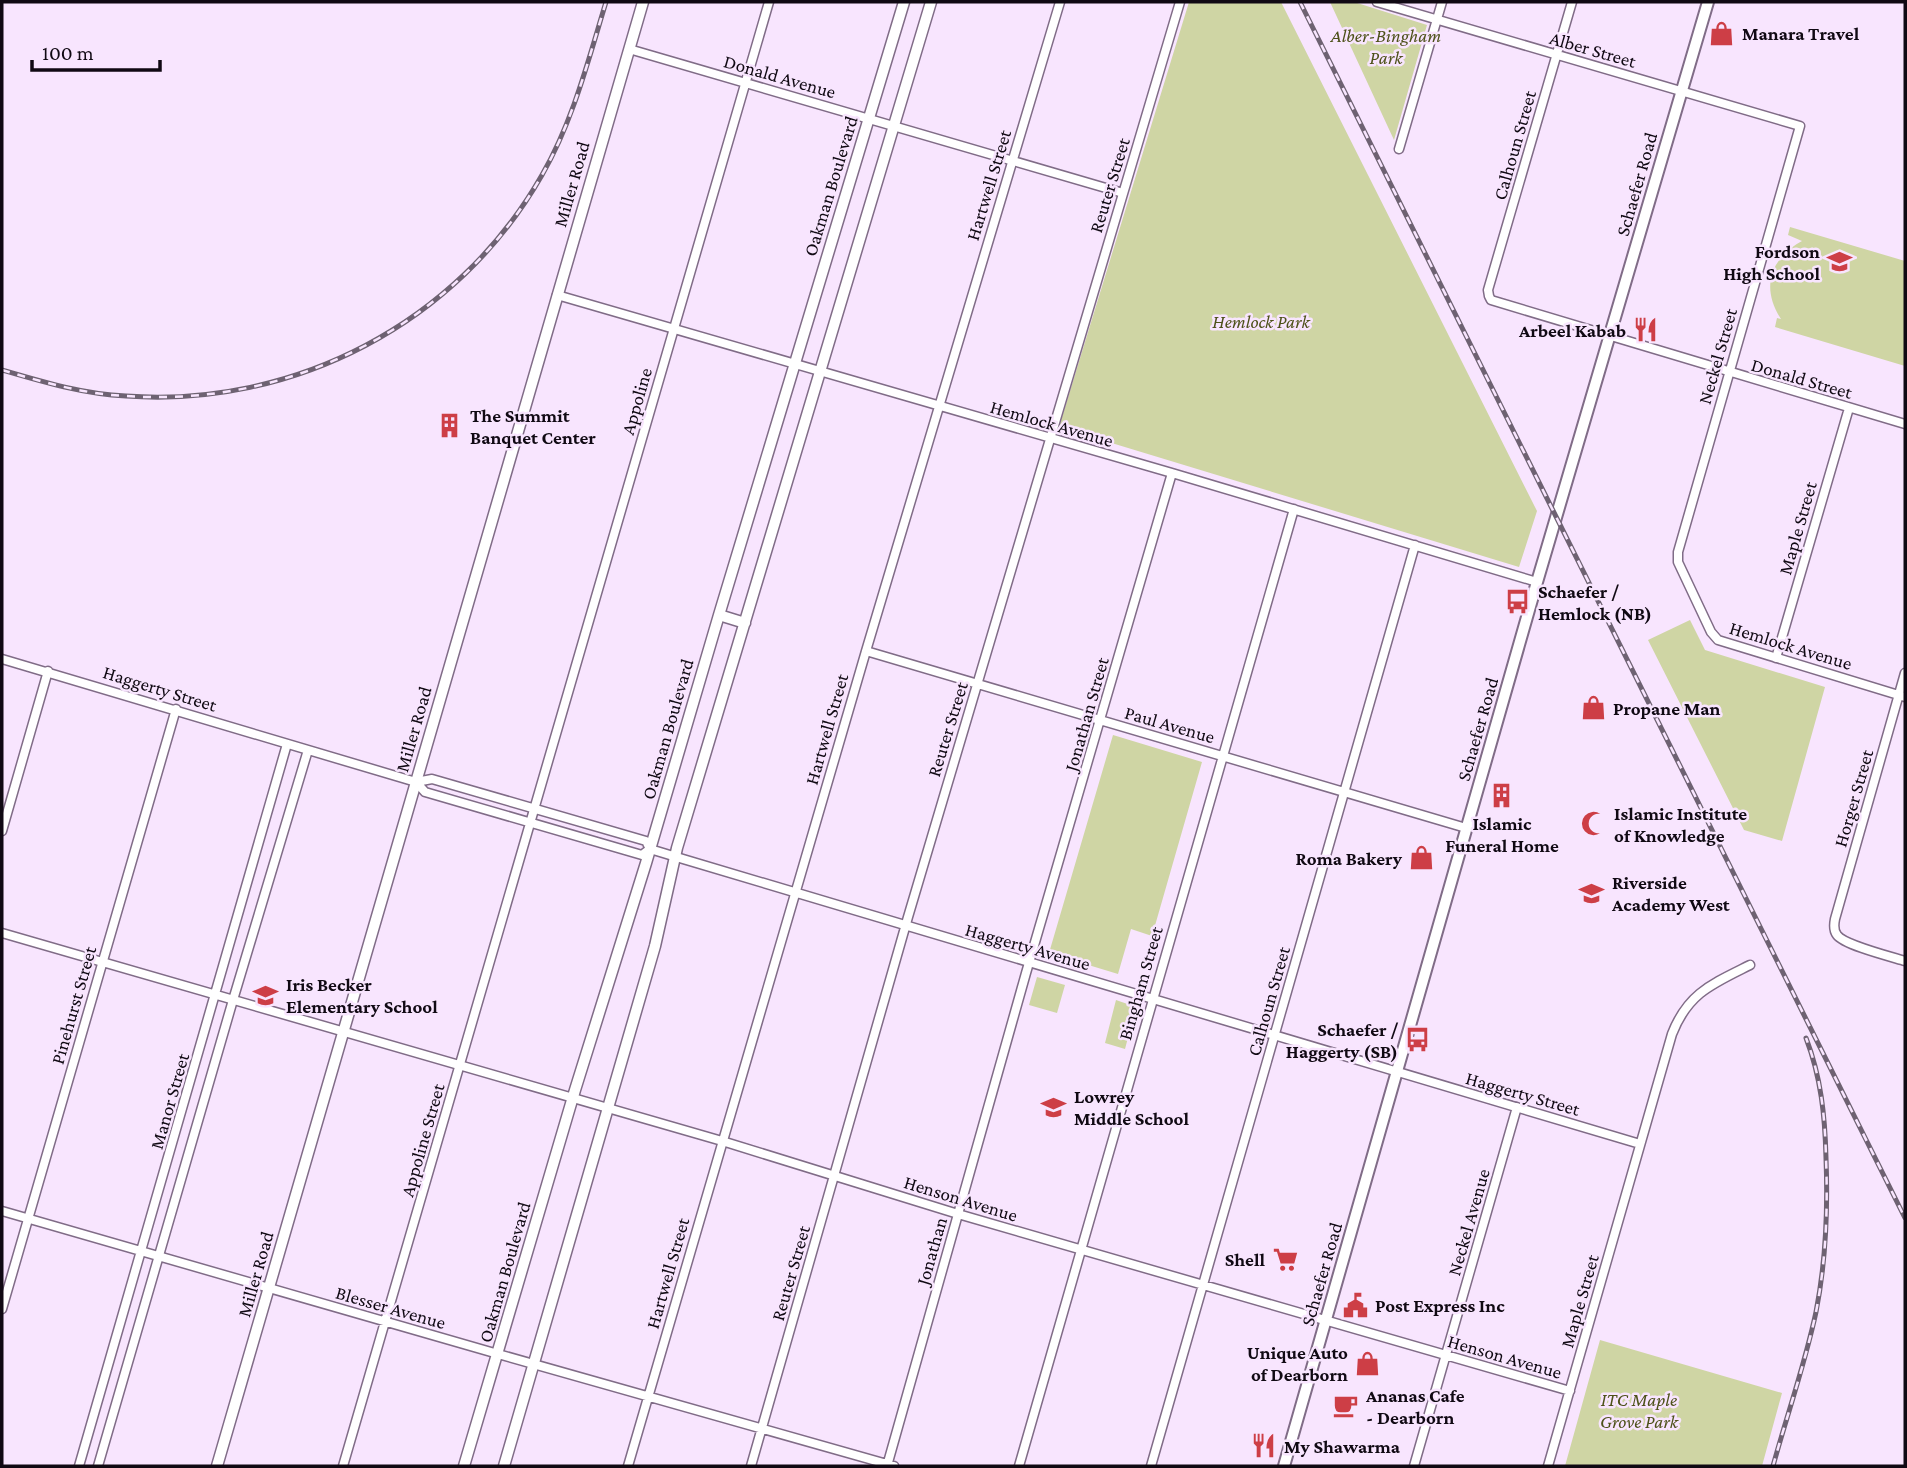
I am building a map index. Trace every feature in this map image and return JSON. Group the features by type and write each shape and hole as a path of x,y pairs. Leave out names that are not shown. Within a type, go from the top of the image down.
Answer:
{"main road":[{"name":"Schaefer Road","path":"1284,1466 1537,582 1708,2"}],"street":[{"name":"Miller Road","path":"217,1466 643,2"},
{"name":"Appoline","path":"530,823 769,2"},
{"name":"Oakman Boulevard","path":"464,1466 904,2"},
{"path":"504,1466 655,946 675,857 931,2"},
{"name":"Hartwell Street","path":"628,1466 794,893 1060,2"},
{"name":"Reuter Street","path":"751,1466 905,926 1181,2"},
{"name":"Alber Street","path":"1377,2 1800,126"},
{"path":"1399,149 1442,2"},
{"name":"Calhoun Street","path":"1572,2 1488,290 1489,296 1495,302 1610,336"},
{"name":"Donald Avenue","path":"629,49 1123,193"},
{"name":"Neckel Street","path":"1692,594 1679,566 1678,552 1800,126"},
{"name":"Hemlock Avenue","path":"557,295 1537,582"},
{"name":"Donald Street","path":"1610,336 1905,424"},
{"name":"Maple Street","path":"1776,658 1849,408"},
{"name":"Jonathan Street","path":"1029,962 1172,473"},
{"name":"Bingham Street","path":"1019,1466 1294,509"},
{"name":"Calhoun Street","path":"1151,1466 1415,545"},
{"name":"Hemlock Avenue","path":"1692,594 1711,632 1718,640 1902,696"},
{"path":"719,615 745,623"},
{"name":"Paul Avenue","path":"866,651 1466,828"},
{"name":"Haggerty Street","path":"2,659 308,750"},
{"path":"2,831 48,671"},
{"name":"Horger Street","path":"1905,673 1902,696 1835,919 1837,935 1905,961"},
{"name":"Pinehurst Street","path":"2,1309 176,709"},
{"name":"Manor Street","path":"79,1466 287,744"},
{"name":"Haggerty Avenue","path":"308,750 416,782 432,779 646,841 650,849 675,857 1397,1072"},
{"name":"Manor Street","path":"98,1466 308,750"},
{"name":"Haggerty Avenue","path":"416,782 425,792 585,839 642,855 650,849"},
{"path":"466,804 471,790"},
{"name":"Appoline Street","path":"343,1466 530,823"},
{"path":"585,839 589,825"},
{"path":"2,933 233,1000"},
{"name":"Jonathan","path":"889,1466 1029,962"},
{"name":"Maple Street","path":"1548,1466 1672,1034 1688,1004 1705,988 1750,965"},
{"name":"Henson Avenue","path":"233,1000 722,1140 958,1214 1570,1391"},
{"name":"Haggerty Street","path":"1397,1072 1640,1144"},
{"name":"Neckel Avenue","path":"1414,1466 1517,1107"},
{"name":"Blesser Avenue","path":"2,1211 889,1466"}],"green space":[{"name":"Hemlock Park","path":"1189,2 1281,2 1537,511 1519,567 1059,427"},
{"name":"Alber-Bingham Park","path":"1330,2 1354,2 1427,25 1394,140"},
{"path":"1790,227 1905,261 1905,366 1775,327 1777,318 1781,319 1771,296 1772,274 1783,256 1802,241 1788,235"},
{"path":"1690,620 1705,650 1825,687 1782,841 1744,830 1648,640"},
{"path":"1113,735 1202,762 1152,936 1131,929 1118,974 1049,953"},
{"path":"1037,977 1065,985 1057,1013 1029,1005"},
{"path":"1116,1000 1136,1007 1125,1049 1105,1043"},
{"name":"ITC Maple Grove Park","path":"1600,1340 1782,1393 1762,1466 1565,1466"}],"railway":[{"path":"2,370 94,393 189,396 250,387 309,370 366,346 418,313 465,274 507,227 542,175 563,133 606,2"},
{"path":"1300,2 1905,1218"},
{"path":"1773,1466 1812,1331 1826,1235 1825,1127 1819,1082 1806,1038"}],"place":[{"name":"Manara Travel","path":"1722,33"},
{"name":"Fordson High School","path":"1840,262"},
{"name":"Arbeel Kabab","path":"1646,330"},
{"name":"The Summit Banquet Center","path":"450,426"},
{"name":"Schaefer / Hemlock (NB)","path":"1518,602"},
{"name":"Propane Man","path":"1593,708"},
{"name":"Islamic Funeral Home","path":"1502,795"},
{"name":"Islamic Institute of Knowledge","path":"1594,824"},
{"name":"Roma Bakery","path":"1422,858"},
{"name":"Riverside Academy West","path":"1592,893"},
{"name":"Iris Becker Elementary School","path":"266,995"},
{"name":"Schaefer / Haggerty (SB)","path":"1418,1040"},
{"name":"Lowrey Middle School","path":"1054,1107"},
{"name":"Shell","path":"1285,1259"},
{"name":"Post Express Inc","path":"1355,1305"},
{"name":"Unique Auto of Dearborn","path":"1368,1363"},
{"name":"Ananas Cafe - Dearborn","path":"1346,1406"},
{"name":"My Shawarma","path":"1264,1446"}]}
